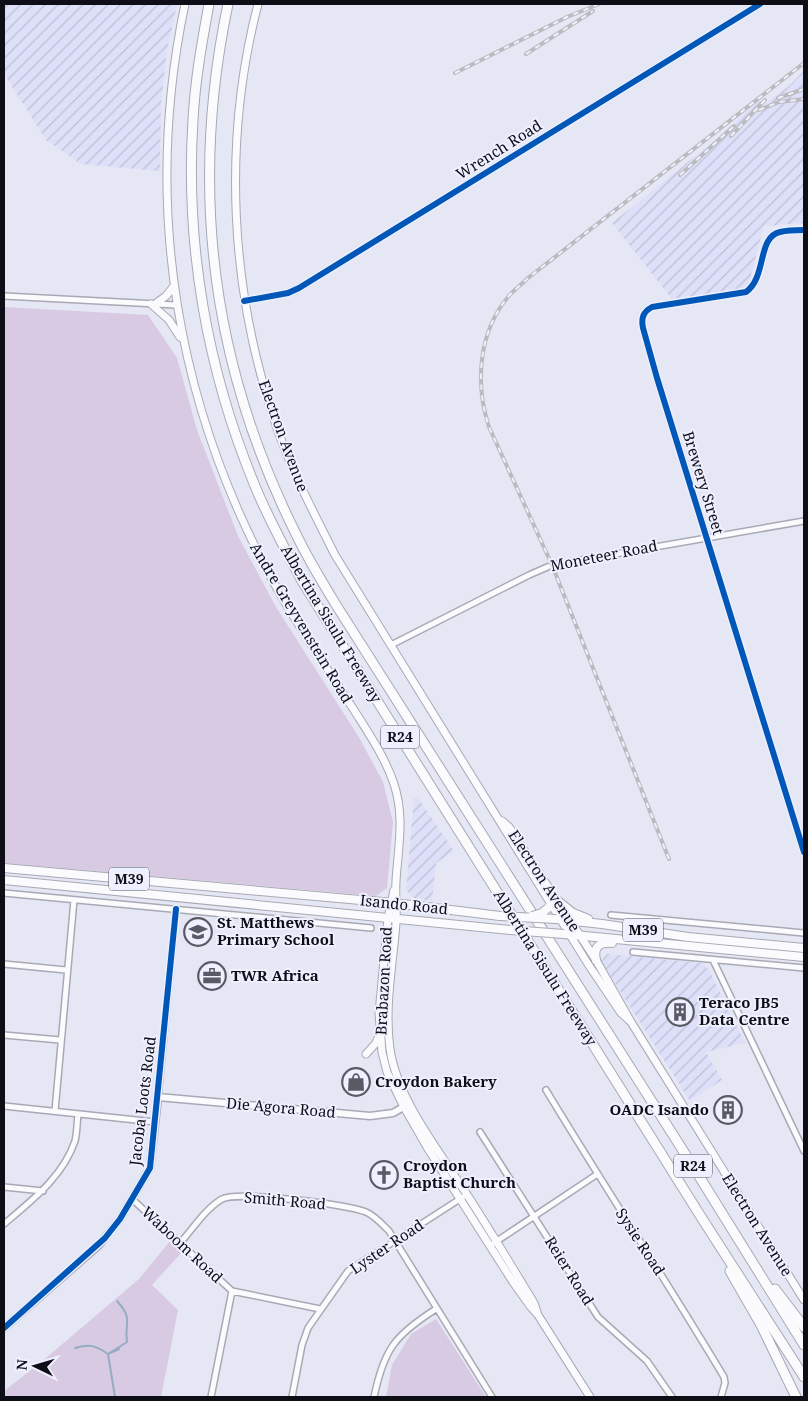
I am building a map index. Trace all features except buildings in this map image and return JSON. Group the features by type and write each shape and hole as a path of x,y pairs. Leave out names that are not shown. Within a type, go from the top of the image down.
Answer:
{"highway":[{"name":"Albertina Sisulu Freeway","path":"209,4 198,63 193,120 193,229 198,282 214,364 230,417 255,487 277,535 302,581 720,1247 804,1377"},
{"name":"Albertina Sisulu Freeway","path":"228,4 218,59 210,123 210,196 213,255 221,314 236,379 270,480 297,538 333,600 804,1345"},
{"path":"720,1247 724,1261 761,1325 796,1397"},
{"path":"752,1262 804,1327"}],"main road":[{"name":"Andre Greyvenstein Road","path":"185,4 176,53 168,128 168,218 176,305 184,344 208,434 242,520 282,596 373,741 389,771 396,792 400,817 400,844 394,903"},
{"name":"Electron Avenue","path":"258,4 243,74 237,134 236,218 244,301 259,371 277,428 311,508 335,555 500,819 509,828 552,904 558,920 612,1000 631,1022"},
{"path":"174,286 166,296 153,304 169,320 184,344"},
{"name":"Isando Road","path":"4,868 394,903 500,916 571,920 696,938 804,948"},
{"name":"Isando Road","path":"4,880 804,957"},
{"name":"Brabazon Road","path":"394,903 388,918 379,1013 382,1052 387,1072 442,1171 590,1397"},
{"name":"Brabazon Road","path":"394,903 397,919 388,1006 388,1038 396,1076 406,1105 467,1194 534,1303 538,1315"},
{"path":"528,918 542,913 552,904 602,924"},
{"name":"Electron Avenue","path":"552,904 571,920 631,1022 804,1300"},
{"path":"596,960 595,950 598,945 605,942 623,943 628,941"},
{"path":"366,1054 376,1043 380,1033"},
{"path":"442,1171 449,1166"}],"street":[{"name":"Wrench Road","path":"244,301 288,293 299,288 760,4"},
{"name":"Brewery Street","path":"804,230 780,232 771,237 766,246 757,280 746,292 652,307 643,315 643,328 804,852"},
{"path":"4,296 176,305"},
{"name":"Moneteer Road","path":"391,646 552,565 804,521"},
{"name":"Isando Road","path":"4,893 371,928"},
{"path":"55,1111 66,970 74,900"},
{"name":"Jacoba Loots Road","path":"4,1328 99,1245 120,1219 150,1168 176,909"},
{"path":"611,915 804,933"},
{"path":"633,952 804,968"},
{"path":"713,960 804,1151"},
{"path":"4,964 66,970"},
{"path":"4,1035 60,1040"},
{"name":"Sysie Road","path":"546,1090 596,1174 724,1376 725,1384 721,1397"},
{"name":"Die Agora Road","path":"158,1096 370,1116 393,1113 406,1105"},
{"path":"4,1106 155,1122"},
{"path":"4,1224 43,1191 56,1174 74,1143 78,1114"},
{"name":"Reier Road","path":"480,1132 600,1319 648,1362 672,1397"},
{"path":"490,1246 596,1174"},
{"path":"4,1187 43,1191"},
{"name":"Lyster Road","path":"292,1397 304,1338 308,1328 348,1270 467,1194"},
{"name":"Smith Road","path":"180,1243 211,1208 226,1198 242,1196 286,1199 350,1207 373,1216 389,1231 492,1397"},
{"name":"Waboom Road","path":"132,1199 232,1291 320,1309"},
{"path":"212,1397 232,1291"},
{"path":"374,1397 381,1367 390,1350 406,1329 436,1309"}],"shaded area":[{"path":"4,4 177,4 167,50 161,103 160,171 81,164 46,140 4,74"},
{"path":"804,71 804,223 764,226 749,282 742,289 672,299 612,223 708,146 760,100 764,104 789,86"},
{"path":"4,307 148,315 177,358 197,430 238,536 276,607 360,739 383,782 393,822 387,888 376,896 4,863"},
{"path":"418,798 454,851 436,863 432,901 415,899 406,890 414,799"},
{"name":"Teraco JB5 Data Centre","path":"607,954 702,963 709,970 745,1043 706,1052 722,1080 690,1101 601,961"},
{"path":"170,1241 183,1251 152,1285 178,1310 161,1397 4,1397 4,1391 139,1279"},
{"path":"436,1319 486,1397 386,1397 392,1365 411,1334"}],"waterway":[{"path":"117,1301 127,1317 127,1342 108,1354 119,1349"},
{"path":"75,1348 92,1346 108,1354 115,1397"}],"railway":[{"path":"455,73 567,17 599,4"},
{"path":"526,54 593,11"},
{"path":"669,859 552,565 489,427 482,394 482,359 490,326 498,311 515,289 804,63"},
{"path":"778,98 804,89"},
{"path":"759,110 779,102 804,99"},
{"path":"731,136 765,100"},
{"path":"680,175 734,126"}],"cycle path":[{"path":"244,301 288,293 299,288 760,4"},
{"path":"804,230 783,231 773,235 768,241 757,277 753,285 746,292 652,307 645,313 642,321 657,378 804,852"},
{"path":"4,1328 105,1238 120,1219 150,1168 176,909"}],"place":[{"name":"St. Matthews Primary School","path":"198,932"},
{"name":"TWR Africa","path":"212,976"},
{"name":"Teraco JB5 Data Centre","path":"680,1012"},
{"name":"Croydon Bakery","path":"356,1082"},
{"name":"OADC Isando","path":"728,1110"},
{"name":"Croydon Baptist Church","path":"384,1175"}]}
